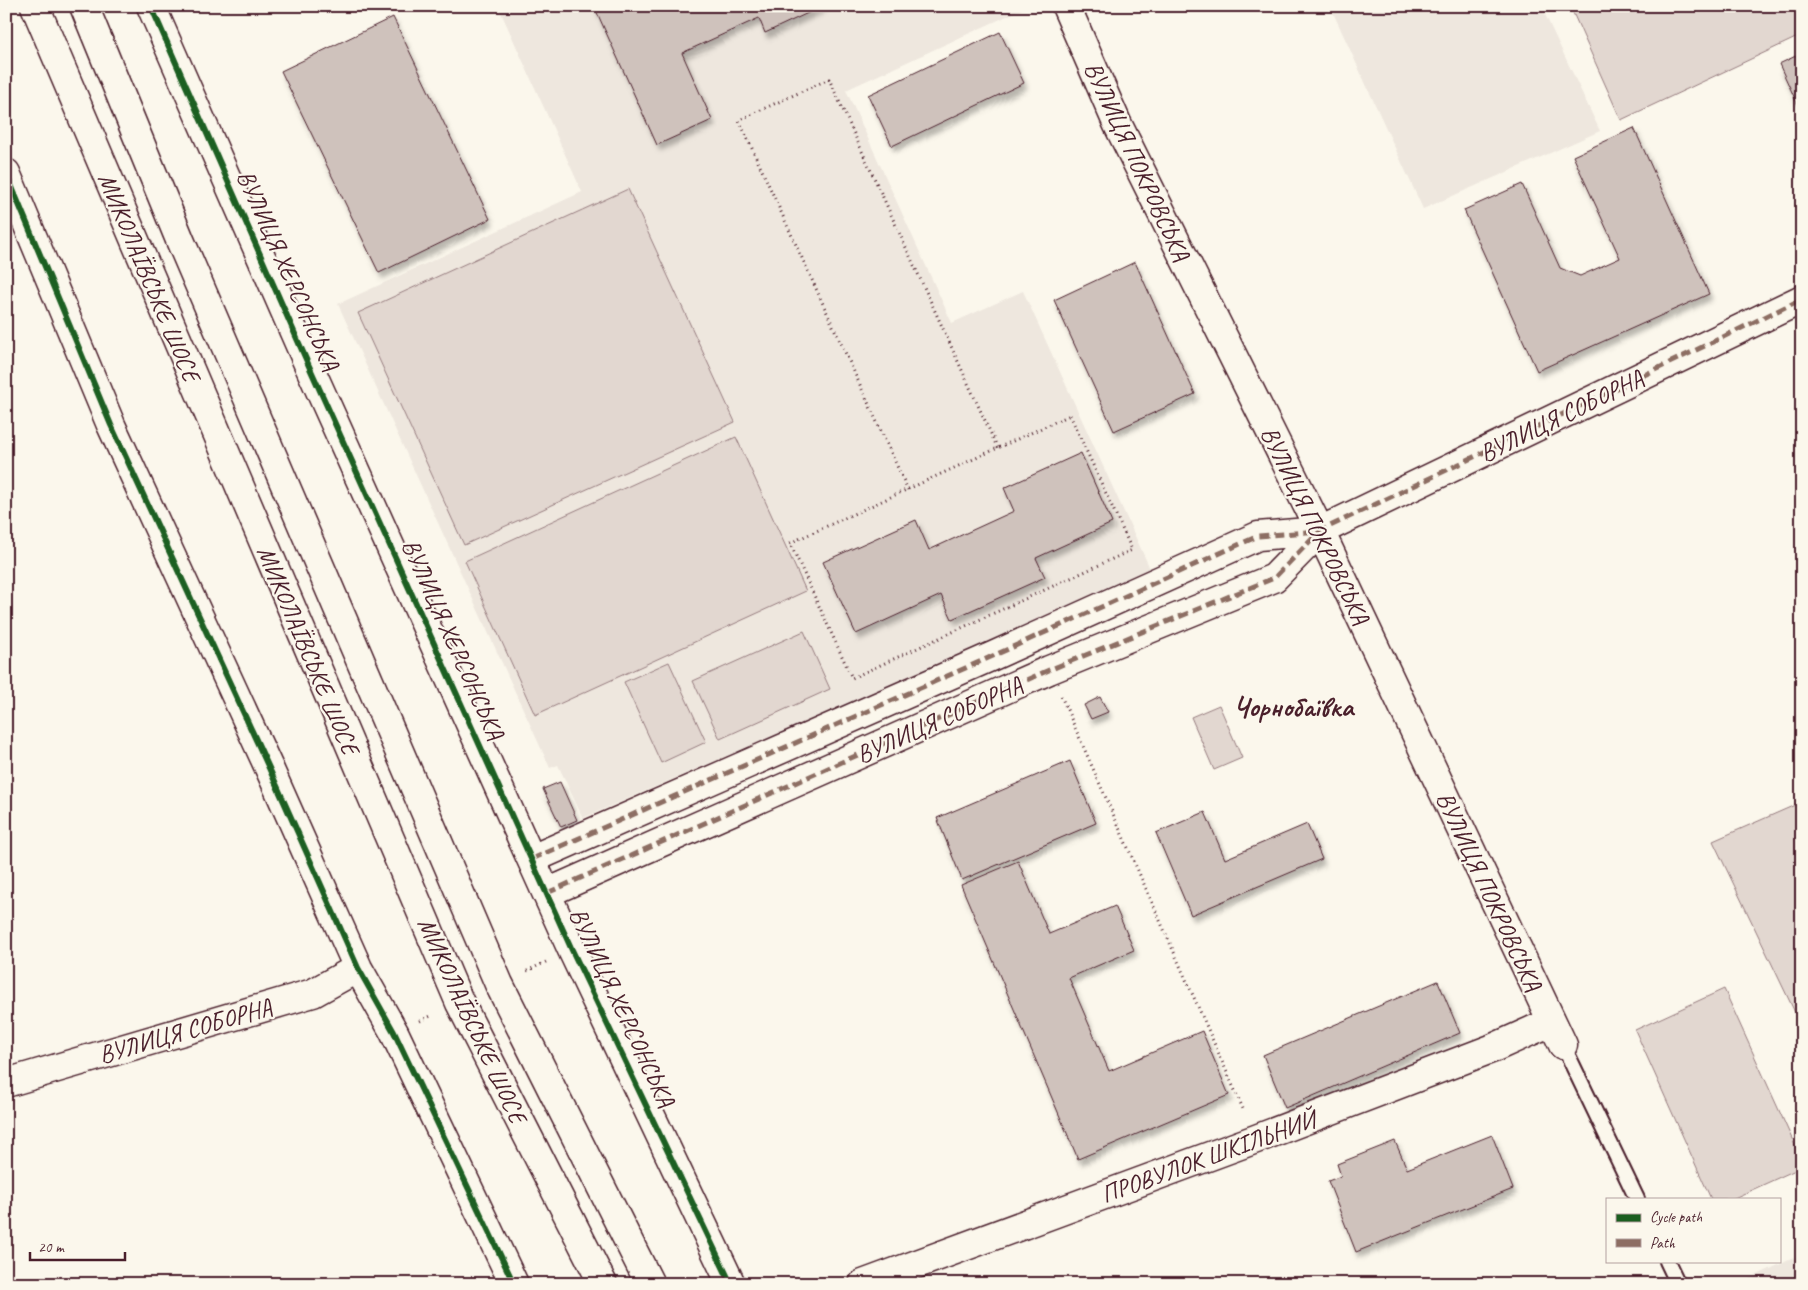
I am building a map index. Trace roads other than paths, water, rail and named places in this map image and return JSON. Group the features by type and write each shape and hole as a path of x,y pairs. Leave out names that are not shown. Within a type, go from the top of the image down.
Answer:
{"street":[{"name":"МИКОЛАЇВСЬКЕ ШОСЕ","path":"35,6 460,1003 603,1284"},
{"name":"МИКОЛАЇВСЬКЕ ШОСЕ","path":"84,6 184,249 499,984 650,1284"},
{"name":"ВУЛИЦЯ ХЕРСОНСЬКА","path":"151,6 572,950 731,1284"},
{"name":"ВУЛИЦЯ ПОКРОВСЬКА","path":"1066,6 1117,123 1320,531 1557,1034"},
{"path":"6,173 111,425 269,768 358,968 394,1032 514,1284"},
{"name":"ВУЛИЦЯ СОБОРНА","path":"547,893 1049,670 1274,578 1320,531 1802,299"},
{"name":"ВУЛИЦЯ СОБОРНА","path":"532,859 995,655 1258,536 1320,531"},
{"name":"ВУЛИЦЯ СОБОРНА","path":"6,1083 313,993 358,968"},
{"name":"ПРОВУЛОК ШКІЛЬНИЙ","path":"862,1284 1256,1139 1492,1049 1557,1034"}],"lane":[{"path":"1557,1034 1637,1198"},
{"path":"1667,1262 1678,1284"}],"district":[{"name":"Чорнобаївка","path":"1293,706"}]}
